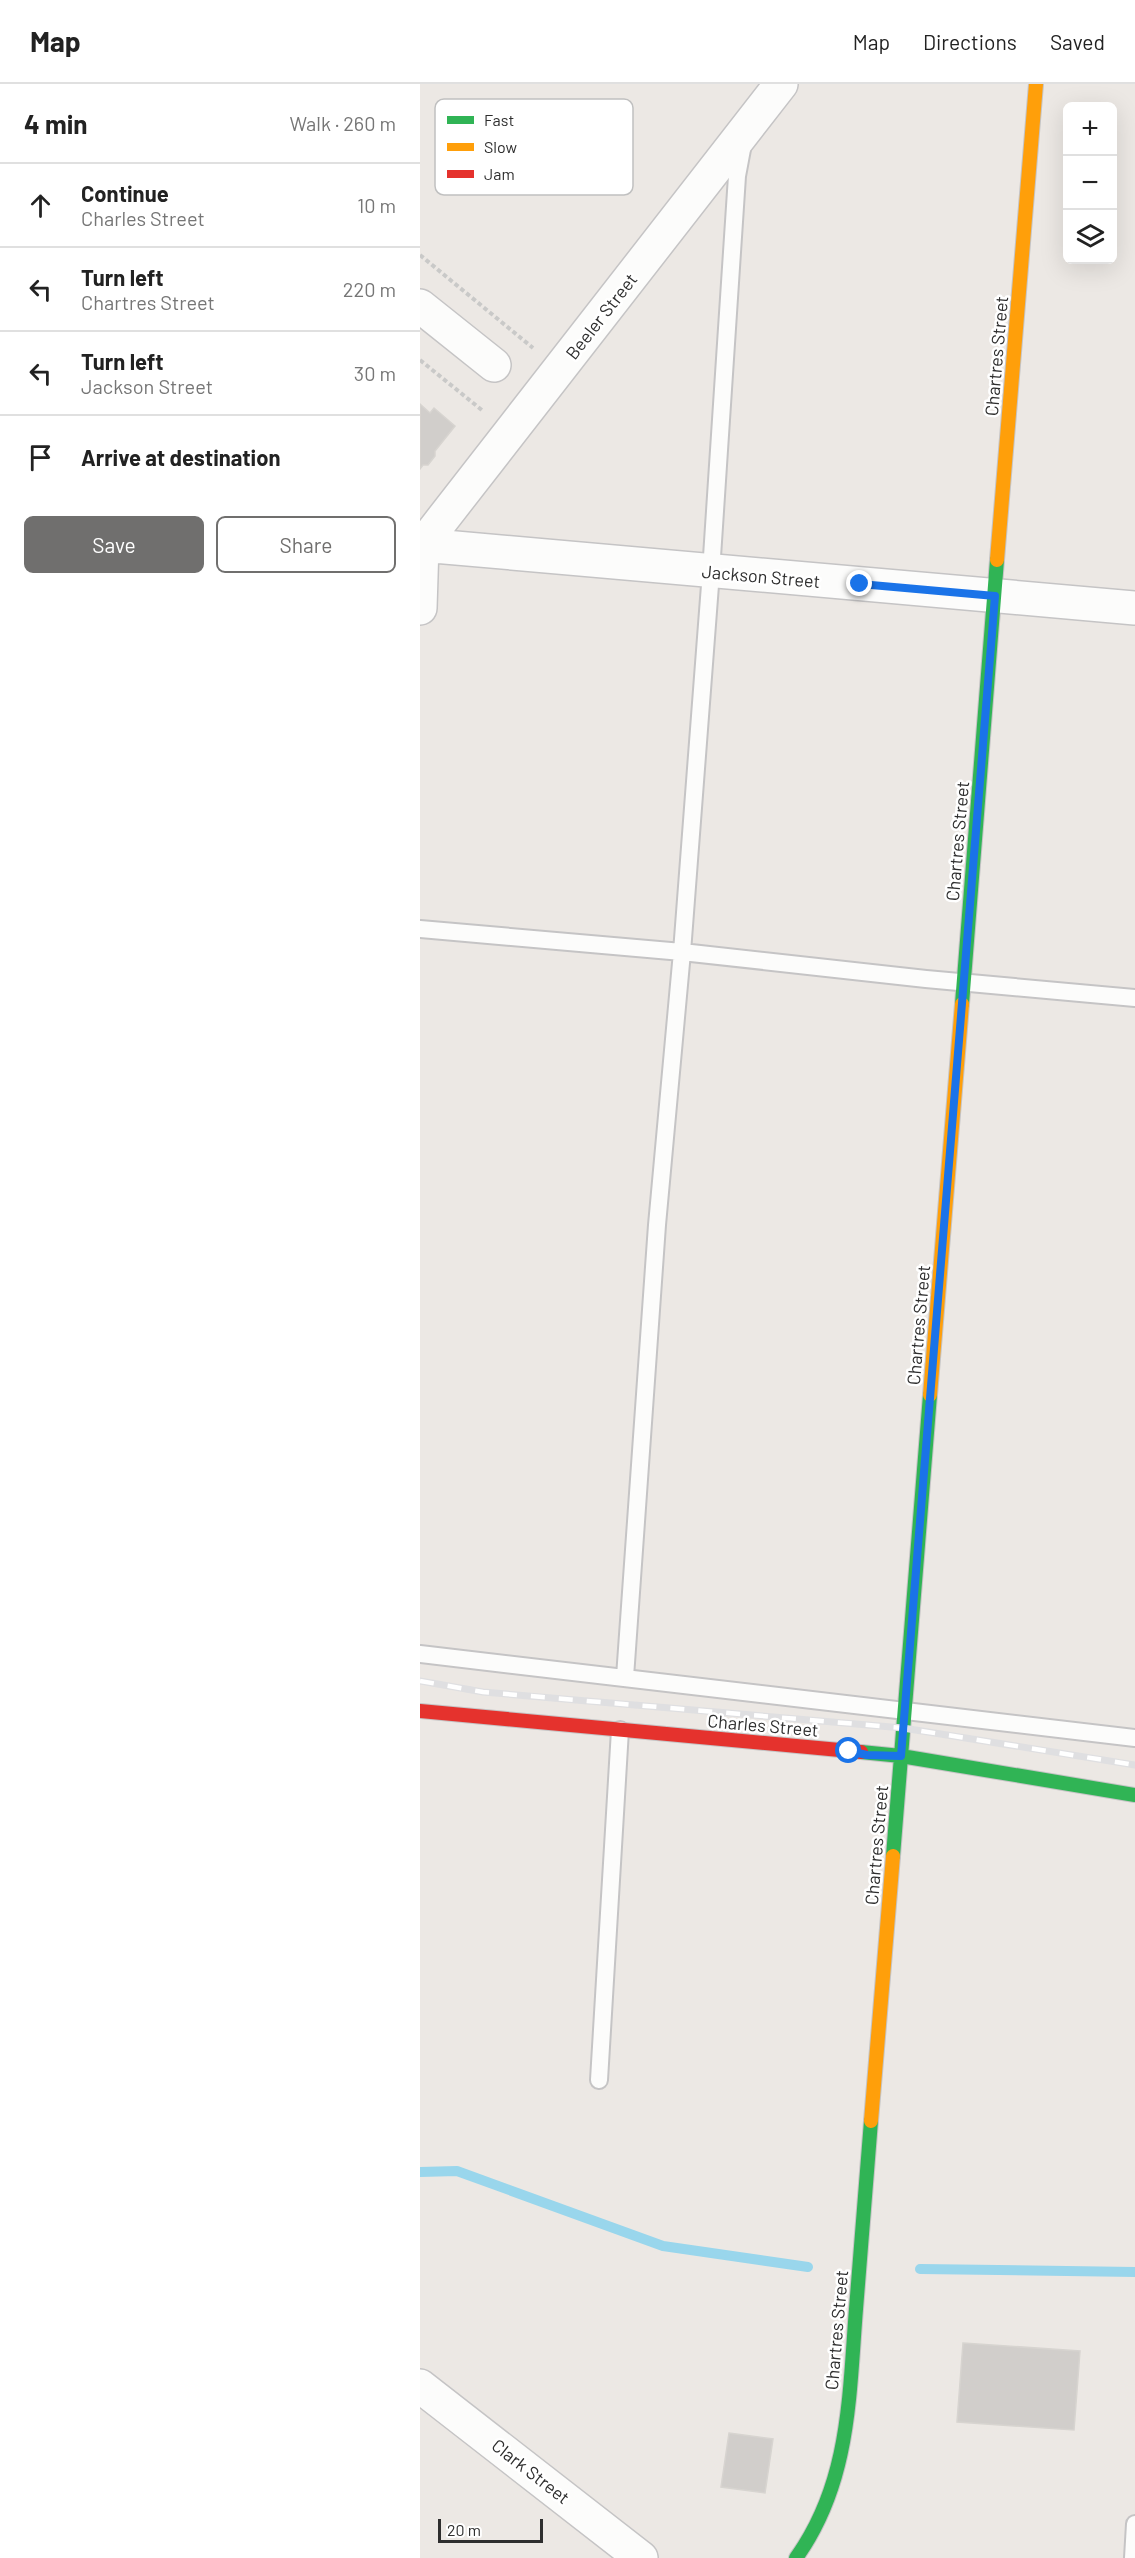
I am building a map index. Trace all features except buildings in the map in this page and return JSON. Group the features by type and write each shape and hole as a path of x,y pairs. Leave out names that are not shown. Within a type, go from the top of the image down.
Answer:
{"street":[{"name":"Beeler Street","path":"421,547 782,84"},
{"name":"Chartres Street","path":"796,2558 810,2541 829,2505 847,2421 1036,84"},
{"path":"420,306 494,365"},
{"name":"Jackson Street","path":"421,547 1135,608"},
{"path":"420,608 421,547"},
{"name":"Charles Street","path":"420,1711 901,1756 1135,1795"},
{"name":"Clark Street","path":"420,2386 641,2558"}],"lane":[{"path":"625,1677 657,1225 682,952 711,572 737,176 746,130"},
{"path":"420,929 682,952 964,983 1135,998"},
{"path":"420,1654 904,1709 1135,1738"},
{"path":"599,2080 620,1730"},
{"path":"1133,2558 1135,2524"}],"path":[{"path":"420,255 535,350"},
{"path":"420,360 485,412"}],"waterway":[{"path":"420,2172 457,2171 663,2246 808,2267"},
{"path":"920,2269 1135,2272"}],"railway":[{"path":"420,1681 483,1692 903,1728 1135,1765"}],"traffic: fast":[{"path":"962,1004 997,560"},
{"path":"893,1856 930,1395"},
{"path":"861,1752 901,1756 1135,1795"},
{"path":"796,2558 814,2529 827,2500 844,2438 871,2121"}],"traffic: slow":[{"path":"997,560 1036,84"},
{"path":"930,1395 962,1004"},
{"path":"871,2121 893,1856"}],"traffic: jam":[{"path":"420,1711 861,1752"}],"route":[{"path":"849,1751 867,1755 901,1756 995,596 860,584"}]}
